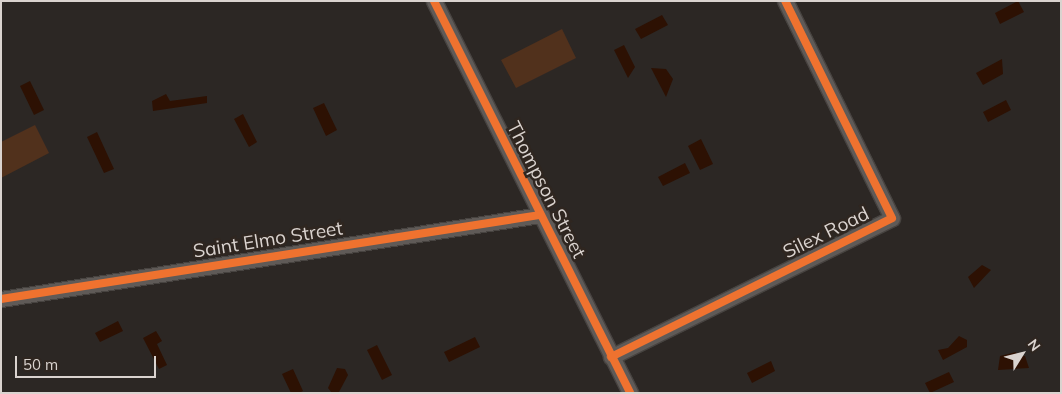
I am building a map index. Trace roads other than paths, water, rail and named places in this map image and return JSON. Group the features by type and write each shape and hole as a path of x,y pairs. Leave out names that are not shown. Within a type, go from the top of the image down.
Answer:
{"street":[{"name":"Thompson Street","path":"434,1 630,393"},
{"name":"Silex Road","path":"611,357 892,218 785,1"},
{"name":"Saint Elmo Street","path":"1,299 540,214"}]}
